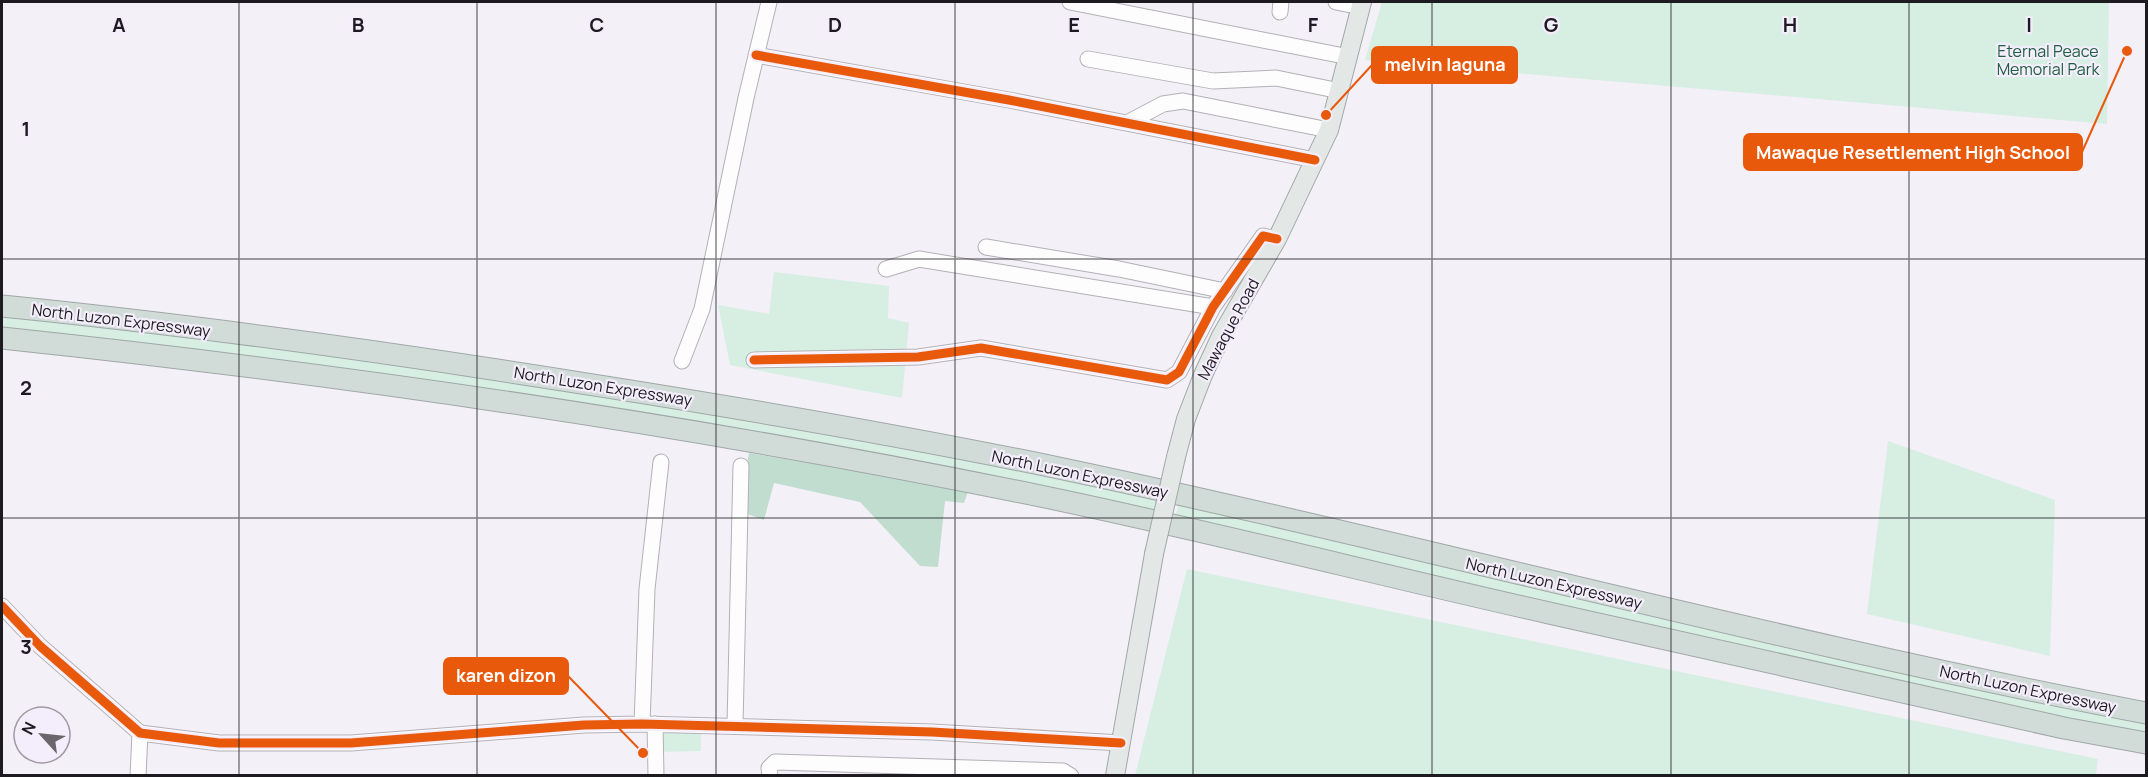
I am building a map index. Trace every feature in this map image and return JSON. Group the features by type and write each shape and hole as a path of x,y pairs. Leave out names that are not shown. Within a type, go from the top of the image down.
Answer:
{"highway":[{"name":"North Luzon Expressway","path":"2,306 121,318 488,368 802,419 1049,466 1277,516 1809,642 2146,713"},
{"name":"North Luzon Expressway","path":"2,338 119,350 480,397 760,443 1100,509 1271,546 1579,620 2064,728 2146,743"}],"main road":[{"name":"Mawaque Road","path":"1115,776 1154,554 1186,419 1221,336 1277,239 1329,130 1361,4"}],"street":[{"path":"682,361 702,309 769,2"},
{"path":"1071,2 1349,57"},
{"path":"1336,2 1361,4"},
{"path":"756,55 1315,160"},
{"path":"1088,59 1213,81 1276,78 1340,91"},
{"path":"1127,123 1162,104 1183,101 1329,130"},
{"path":"754,360 918,357 981,348 1167,380 1179,372 1213,307 1263,236 1277,239"},
{"path":"986,247 1119,269 1225,291"},
{"path":"886,269 918,259 1213,307"},
{"path":"656,776 648,724 647,589 661,462"},
{"path":"735,725 741,466"},
{"path":"2,606 40,646 140,733 219,743 351,743 584,725 648,724 735,725 1121,743"},
{"path":"138,776 140,733"},
{"path":"770,776 769,768 775,762 851,769 1063,771 1071,776"}],"green space":[{"name":"Eternal Peace Memorial Park","path":"1382,2 2109,2 2107,124 1365,60"},
{"path":"774,272 889,286 888,318 909,323 902,398 730,365 718,305 769,314"},
{"path":"2,313 335,354 743,416 1166,498 1161,518 161,346 2,328"},
{"path":"1888,441 2055,500 2050,656 1867,614"},
{"path":"749,453 969,489 964,503 945,501 938,567 920,566 860,502 774,483 764,520 739,511"},
{"path":"1179,502 2146,720 2146,737 1174,522"},
{"path":"1187,569 2098,759 2096,775 1135,775"},
{"path":"659,726 701,726 701,751 659,752"}],"cycle path":[{"path":"756,55 1009,100 1315,160"},
{"path":"754,360 918,357 981,348 1167,380 1179,372 1213,307 1263,236 1277,239"},
{"path":"2,606 40,646 140,733 219,743 351,743 584,725 642,724 932,732 1121,743"}],"place":[{"name":"Mawaque Resettlement High School","path":"2127,51"},
{"name":"melvin laguna","path":"1326,115"},
{"name":"karen dizon","path":"643,753"}]}
